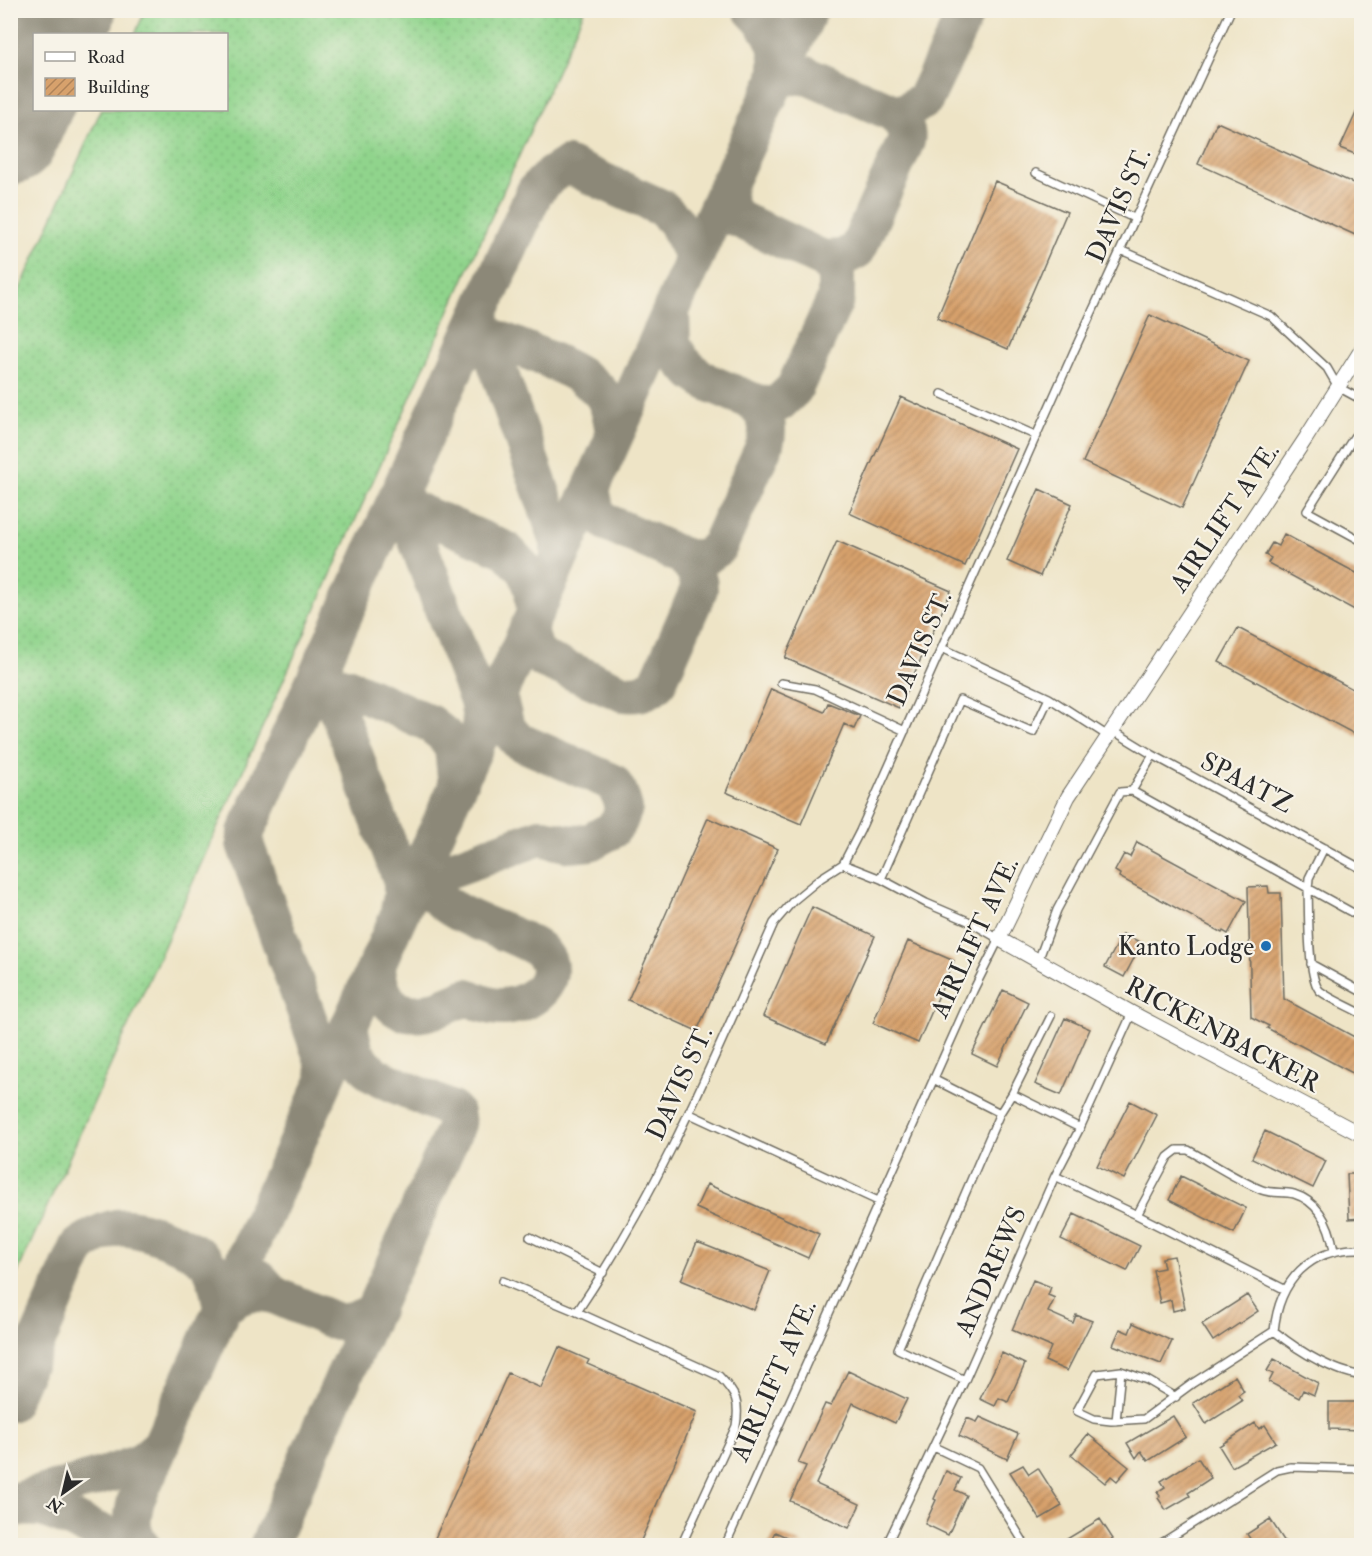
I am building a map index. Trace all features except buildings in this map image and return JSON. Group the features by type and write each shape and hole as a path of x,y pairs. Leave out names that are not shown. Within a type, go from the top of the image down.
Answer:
{"street":[{"name":"AIRLIFT AVE.","path":"999,939 1068,797 1362,349"},
{"name":"AIRLIFT AVE.","path":"1338,387 1362,360"},
{"name":"RICKENBACKER","path":"999,939 1132,1013 1362,1135"}],"lane":[{"name":"DAVIS ST.","path":"577,1311 603,1274 655,1183 690,1114 774,923 793,901 821,878 843,864 860,831 1231,10"},
{"path":"1036,173 1136,219"},
{"path":"1121,250 1271,316 1327,368 1338,387 1362,400"},
{"path":"942,394 1037,436"},
{"path":"1362,441 1354,437 1307,511 1362,542"},
{"name":"SPAATZ","path":"942,648 1049,698 1362,869"},
{"path":"781,683 814,689 905,731"},
{"path":"881,879 960,700 1033,732 1049,698"},
{"path":"1132,791 1153,755"},
{"path":"1038,961 1057,910 1120,792 1132,791 1362,918"},
{"path":"1324,848 1309,878 1308,890 1314,983 1320,990 1362,1014"},
{"path":"843,864 881,879 926,903 968,921 999,939"},
{"name":"AIRLIFT AVE.","path":"725,1545 973,991 999,939"},
{"path":"1311,964 1362,992"},
{"name":"ANDREWS","path":"886,1545 965,1380 1055,1176 1080,1128 1132,1013"},
{"path":"965,1380 898,1349 1000,1113 1051,1016"},
{"path":"934,1080 1000,1113"},
{"path":"1012,1094 1080,1128"},
{"path":"690,1114 879,1201"},
{"path":"1137,1215 1168,1157 1178,1150 1188,1150 1263,1191 1292,1193 1307,1200 1324,1218 1331,1233 1334,1251"},
{"path":"1055,1176 1284,1289"},
{"path":"530,1237 603,1274"},
{"path":"1176,1397 1147,1380 1121,1371 1097,1374 1077,1411 1094,1419 1116,1421 1144,1419 1176,1397 1193,1383 1274,1331 1284,1289 1314,1259 1334,1251 1362,1249"},
{"path":"503,1281 577,1311 719,1376 730,1387 737,1399 736,1426 681,1545"},
{"path":"1274,1331 1294,1348 1314,1359 1362,1376"},
{"path":"1116,1421 1121,1371"},
{"path":"934,1447 978,1468 1026,1545"},
{"path":"1157,1545 1277,1470 1291,1467 1362,1469"}],"green space":[{"path":"145,11 584,11 11,1287 11,309 101,111 228,111 228,33 135,33"}],"taxiway":[{"path":"752,10 766,26 775,42 778,60 776,81"},
{"path":"142,1546 133,1530 136,1500 728,184 809,10"},
{"path":"775,84 784,77 807,75 894,113 906,112 925,99 963,19 964,10"},
{"path":"728,184 728,202 736,218 823,259 842,258 857,250 906,141 905,130 894,113"},
{"path":"326,1078 323,1060 245,844 246,832 535,191 551,175 567,165 662,208 675,221 693,255 691,265"},
{"path":"671,310 672,344 681,360 694,373 707,382 762,405 779,403 794,389 836,298 836,276 823,259"},
{"path":"479,315 559,542 559,560"},
{"path":"472,349 482,341 498,339 571,370 585,379 604,397 611,417 614,437"},
{"path":"591,489 596,513 608,523 687,558 703,558 718,548 765,444 766,420 761,410 752,401"},
{"path":"402,488 405,509 478,701 481,719 479,736"},
{"path":"391,522 397,516 416,511 506,550 526,571 533,589 535,612"},
{"path":"528,628 535,650 543,659 623,693 633,694 646,691 658,682 699,589 695,571 682,556"},
{"path":"324,659 325,677 402,881 399,911"},
{"path":"311,696 329,687 347,686 429,723 444,735 453,748 457,787"},
{"path":"410,892 429,877 540,837 570,844 590,842 612,830 619,821 624,808 620,795 612,782 518,741 506,727 499,700"},
{"path":"377,965 380,984 388,1001 394,1007 411,1013 433,1010 467,997 495,1007 508,1007 526,1001 542,989 547,981 548,962 540,950 514,936 464,915 438,898 430,887 424,859"},
{"path":"268,1546 457,1124 455,1113 452,1110 374,1075 355,1053 349,1026"},
{"path":"10,1403 79,1246 106,1231 125,1228 151,1233 192,1251 212,1269 222,1308 246,1294 274,1295"},
{"path":"258,1277 274,1295 337,1322 352,1321 375,1310"},
{"path":"10,1503 140,1463 161,1445"},
{"path":"11,1507 41,1508 131,1546"}],"runway":[{"path":"57,33 68,10"},
{"path":"10,137 33,86"}],"place":[{"name":"Kanto Lodge","path":"1266,946"}]}
